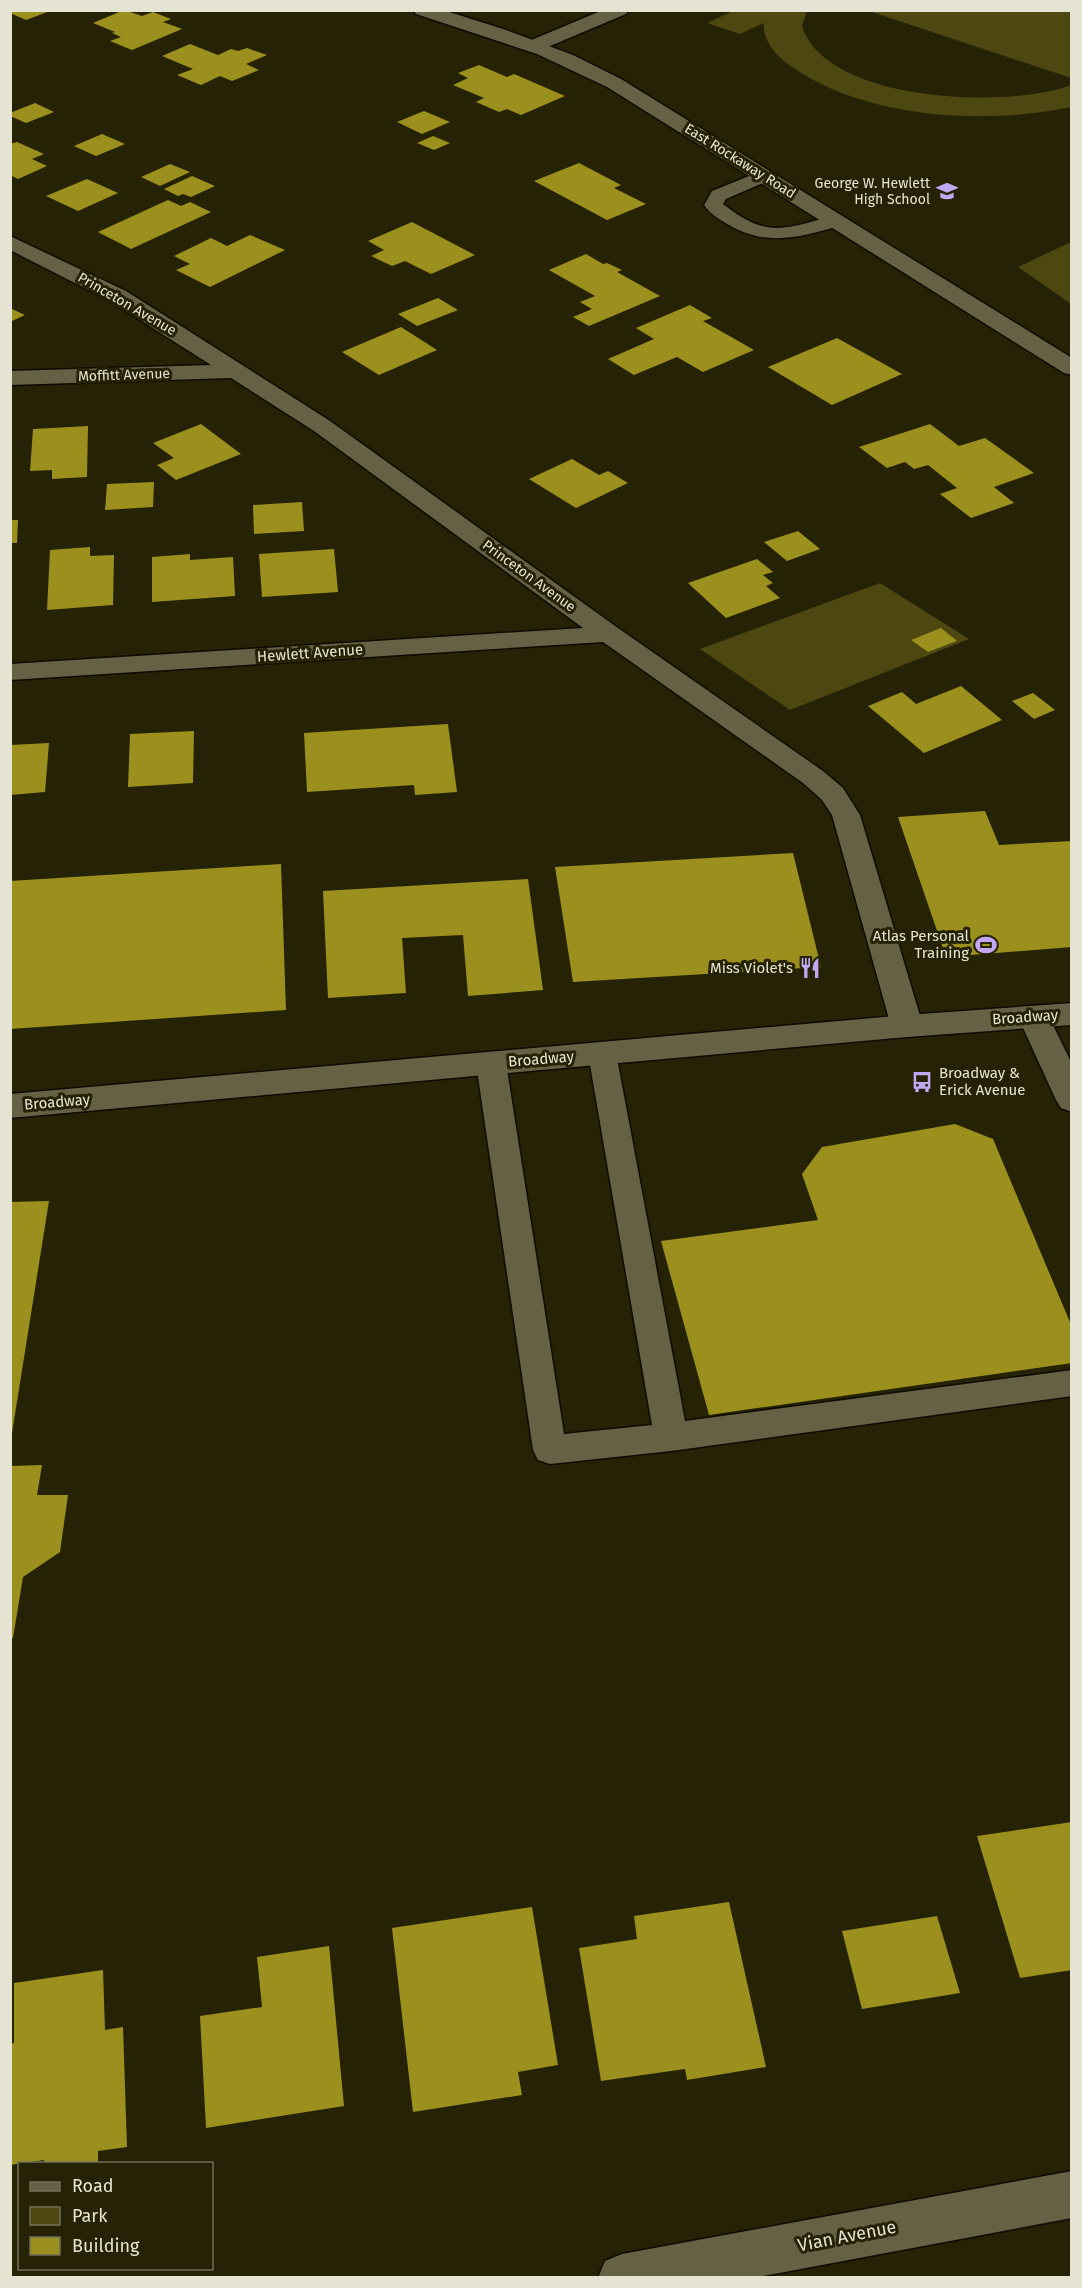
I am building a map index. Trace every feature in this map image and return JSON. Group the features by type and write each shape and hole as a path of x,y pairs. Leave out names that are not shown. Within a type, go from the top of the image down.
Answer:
{"street":[{"name":"East Rockaway Road","path":"422,10 536,45 575,61 605,77 1071,368"},
{"path":"536,45 620,10"},
{"name":"Princeton Avenue","path":"10,242 118,296 322,426 609,634 804,770 833,794 846,815 908,1026"},
{"name":"Moffitt Avenue","path":"10,378 238,371"},
{"name":"Hewlett Avenue","path":"10,672 609,634"},
{"name":"Broadway","path":"10,1106 908,1026 1071,1014"},
{"path":"1034,1017 1071,1100"},
{"name":"Vian Avenue","path":"622,2277 1071,2194"}],"lane":[{"path":"764,176 719,195 713,205 732,221 756,231 785,235 836,221"},
{"path":"602,1053 671,1437"},
{"path":"491,1063 550,1450 671,1437 1071,1383"}],"green space":[{"path":"733,11 807,11 802,26 818,52 845,71 881,85 922,93 965,97 1006,97 1043,93 1071,85 1071,107 1037,113 964,116 890,107 855,98 822,84 792,67 776,54 768,42 764,23 740,34 707,23"},
{"path":"869,11 1071,11 1071,78"},
{"path":"1071,242 1071,304 1018,267"},
{"path":"880,583 969,639 790,710 700,649"}],"building":[{"path":"10,10 50,11 26,20 10,13"},
{"path":"124,10 142,16 153,12 171,19 163,22 182,29 132,50 110,41 121,37 112,33 115,32 93,23"},
{"path":"190,44 218,55 231,49 238,51 247,48 267,55 246,64 259,70 232,81 220,76 201,85 177,75 193,69 162,56"},
{"path":"479,65 507,77 514,74 565,96 521,115 507,109 499,112 476,102 484,98 453,85 468,78 458,73"},
{"path":"35,103 54,112 26,123 10,116 10,113"},
{"path":"424,111 450,122 422,134 397,122"},
{"path":"102,134 125,144 96,156 74,146"},
{"path":"433,136 450,143 434,150 417,143"},
{"path":"17,142 44,154 32,159 47,166 18,179 10,175 10,144"},
{"path":"579,163 621,185 614,188 646,204 607,220 534,181"},
{"path":"170,164 190,172 160,186 141,177"},
{"path":"192,176 215,186 191,197 183,194 178,196 164,189"},
{"path":"87,179 118,193 78,211 46,196"},
{"path":"168,200 181,206 190,202 211,212 131,249 98,232"},
{"path":"412,222 475,255 431,274 405,261 392,266 371,256 384,250 368,241"},
{"path":"250,235 285,250 210,287 176,270 190,264 174,256 211,238 227,246"},
{"path":"586,254 603,264 607,263 622,270 617,272 660,296 589,326 573,317 592,309 580,302 595,296 549,270"},
{"path":"438,298 458,310 417,326 398,314"},
{"path":"690,305 712,318 703,321 754,350 703,372 677,357 634,375 608,359 654,339 636,328"},
{"path":"10,308 25,315 10,322"},
{"path":"401,327 437,350 379,375 342,352"},
{"path":"837,338 902,374 832,405 768,367"},
{"path":"201,424 241,454 176,480 157,465 174,458 153,443"},
{"path":"930,424 959,446 985,438 1034,473 994,487 1014,503 971,518 940,494 957,488 928,465 914,469 905,462 887,468 859,447"},
{"path":"88,426 87,477 52,479 52,470 30,471 33,429"},
{"path":"572,459 599,475 608,471 628,483 576,508 529,479"},
{"path":"154,482 153,507 105,510 107,484"},
{"path":"302,502 304,531 254,534 253,505"},
{"path":"10,520 18,520 17,543 10,543"},
{"path":"798,531 820,549 787,561 764,542"},
{"path":"90,547 90,556 114,555 113,605 47,610 50,550"},
{"path":"334,549 338,592 262,597 259,554"},
{"path":"190,554 190,560 233,557 235,596 152,602 152,557"},
{"path":"757,559 773,572 763,575 773,583 766,586 780,598 726,618 688,583"},
{"path":"941,628 957,641 928,652 911,640"},
{"path":"961,686 1002,720 924,753 868,706 902,692 916,704"},
{"path":"1033,693 1055,710 1034,719 1012,701"},
{"path":"448,724 457,792 415,795 414,785 307,792 304,733"},
{"path":"194,731 193,783 128,787 130,734"},
{"path":"49,743 45,792 10,795 10,745"},
{"path":"985,811 999,845 1072,841 1072,947 946,957 898,817"},
{"path":"793,853 821,967 573,982 555,867"},
{"path":"281,864 286,1010 10,1029 10,881"},
{"path":"528,879 543,990 468,996 463,935 402,938 406,993 328,998 323,891"},
{"path":"955,1124 993,1139 1072,1327 1072,1363 709,1415 661,1241 818,1220 802,1174 822,1147"},
{"path":"49,1201 12,1433 10,1433 10,1202"},
{"path":"42,1465 37,1495 68,1495 60,1552 23,1577 13,1638 10,1639 10,1466"},
{"path":"1072,1822 1072,1970 1020,1978 977,1836"},
{"path":"729,1902 766,2067 687,2080 685,2069 601,2081 579,1948 637,1939 634,1916"},
{"path":"532,1907 558,2065 518,2072 522,2095 413,2112 392,1928"},
{"path":"937,1916 960,1993 862,2009 842,1931"},
{"path":"329,1946 344,2106 206,2128 200,2016 262,2007 257,1957"},
{"path":"103,1970 105,2030 123,2027 127,2147 98,2151 98,2162 44,2162 44,2160 18,2162 10,2165 10,2044 14,2043 14,1983"}],"place":[{"name":"George W. Hewlett High School","path":"947,191"},
{"name":"Atlas Personal Training","path":"986,945"},
{"name":"Miss Violet's","path":"810,968"},
{"name":"Broadway & Erick Avenue","path":"922,1082"}]}
